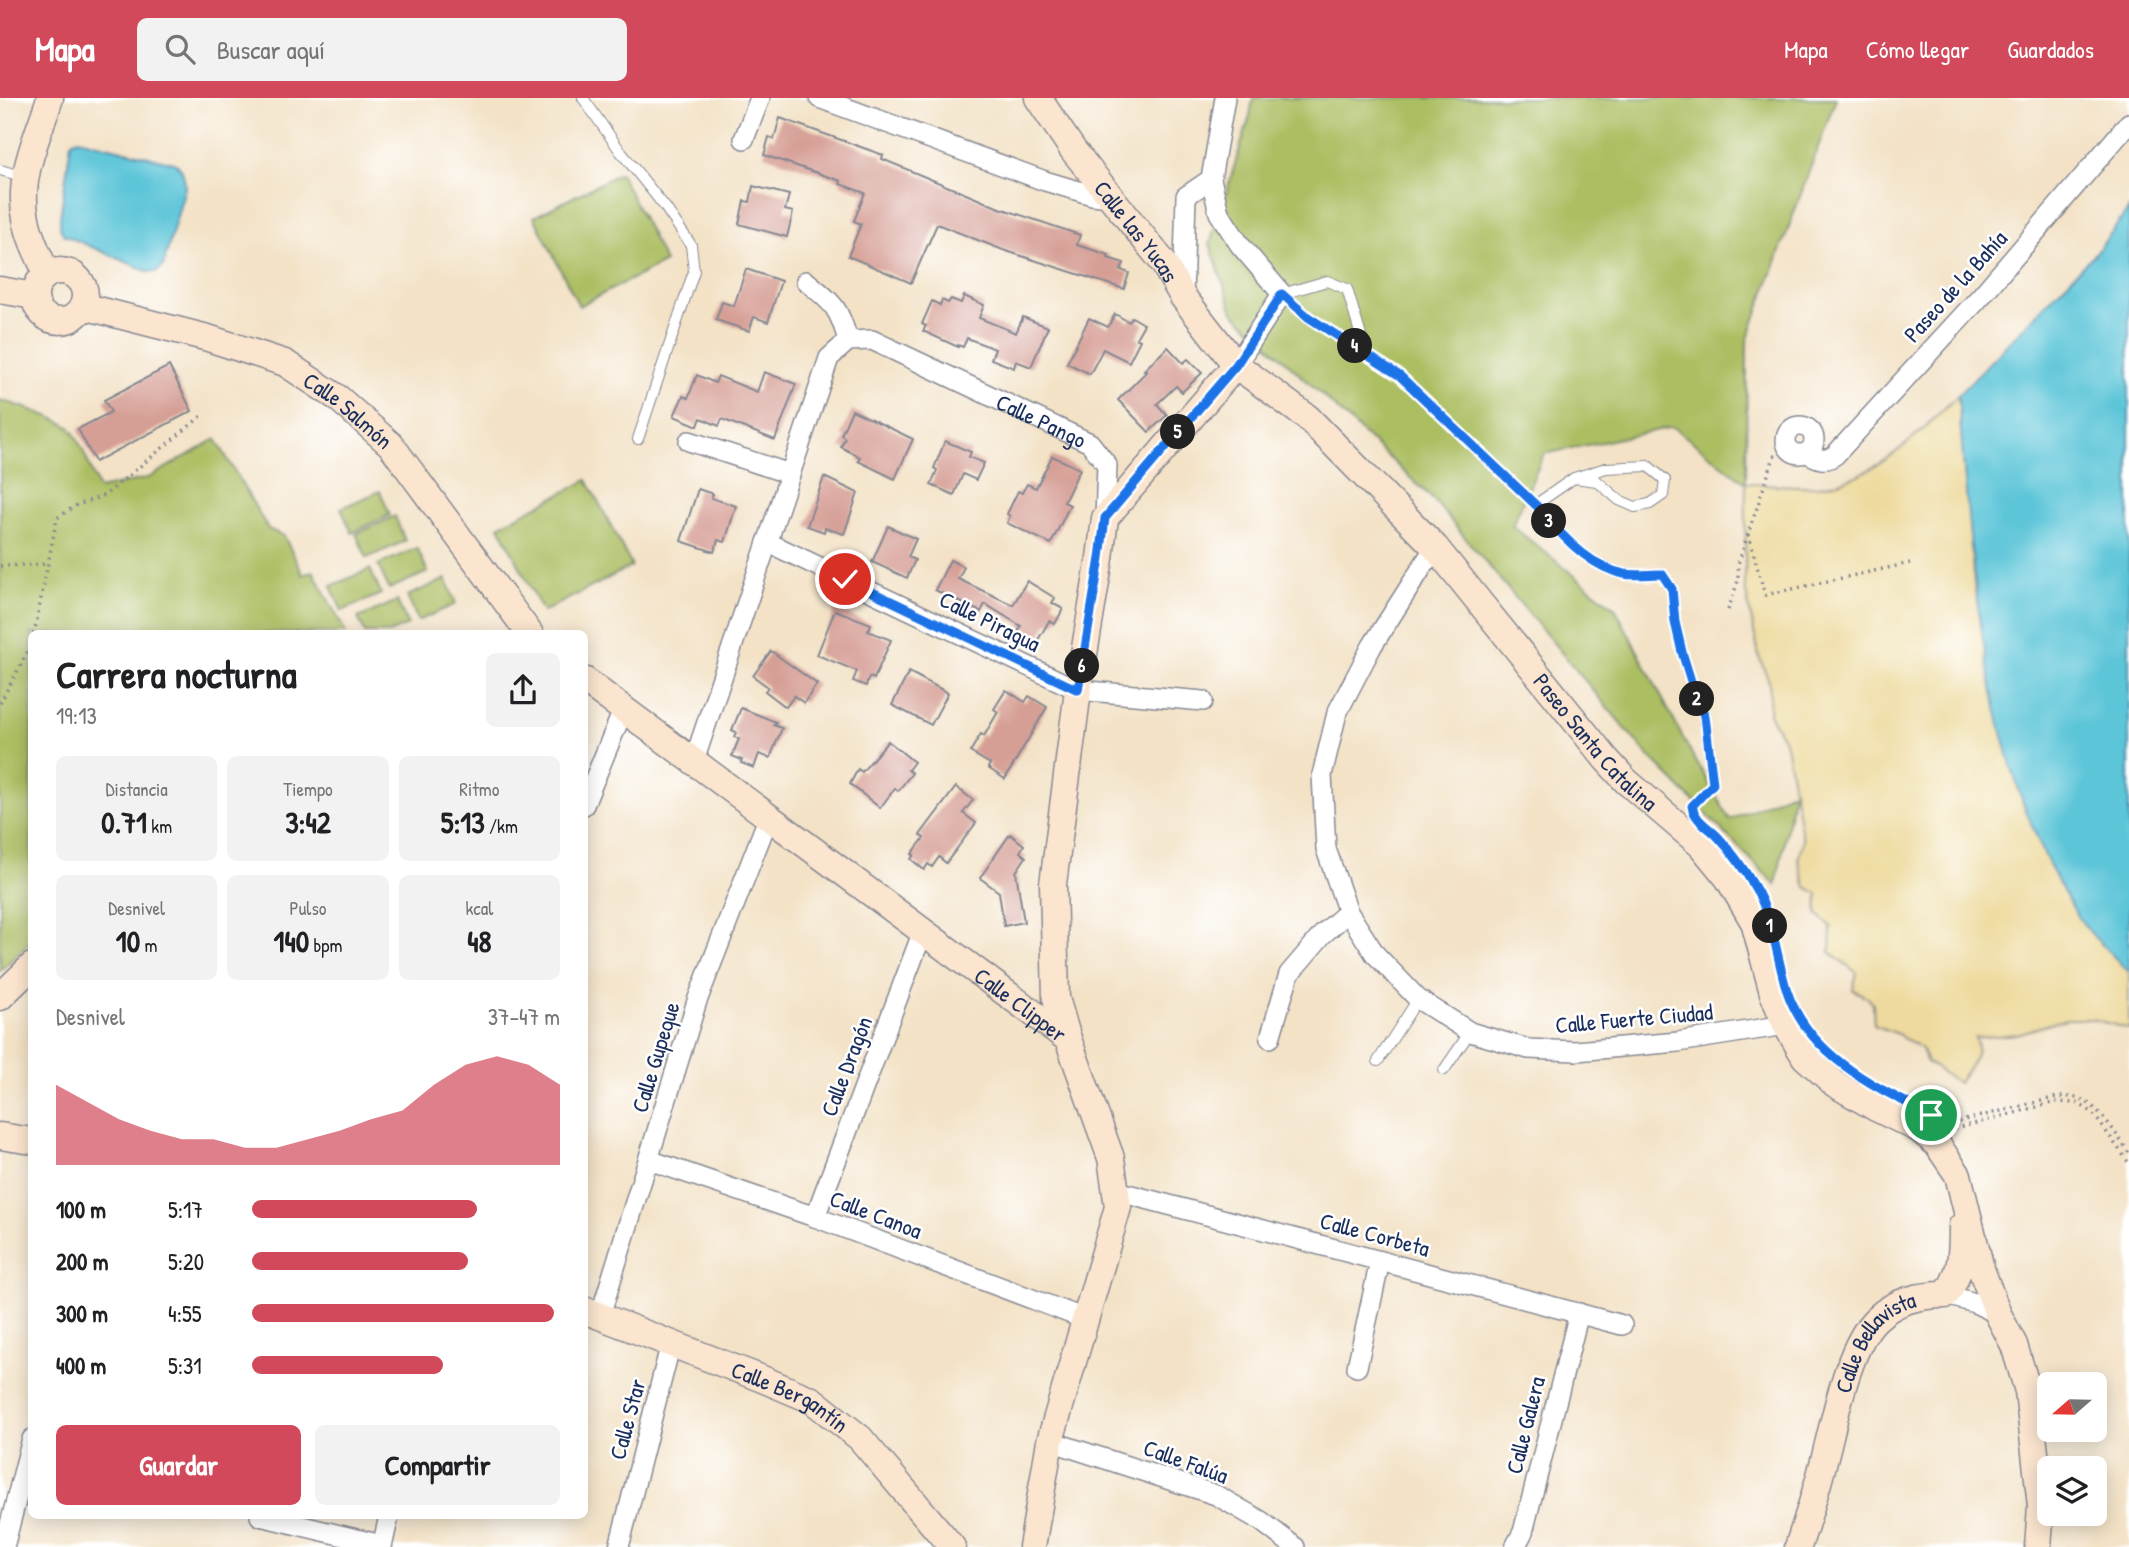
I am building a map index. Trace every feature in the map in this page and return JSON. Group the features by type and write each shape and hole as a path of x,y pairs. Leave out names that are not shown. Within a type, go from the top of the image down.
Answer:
{"street":[{"path":"0,290 41,285 65,271 79,281 85,297 83,306 71,318 54,320 40,312 41,285 23,199 25,177 50,98"},
{"path":"744,139 760,98"},
{"path":"819,98 1045,181 1092,195 1112,197"},
{"name":"Calle las Yucas","path":"1038,98 1073,150 1163,262 1183,297 1236,365"},
{"path":"1105,518 1236,365 1282,294 1240,245 1219,213 1211,178 1225,98"},
{"name":"Paseo de la Bahía","path":"1787,444 1797,454 1807,453 1819,460 1830,459 1835,455 1981,296 2129,123"},
{"path":"1183,297 1186,196 1211,178"},
{"path":"694,761 829,358 848,341 841,314 806,281"},
{"name":"Calle Salmón","path":"83,306 208,338 285,363 338,398 391,445 527,630"},
{"name":"Calle Pango","path":"848,341 872,340 1090,443 1107,465 1100,558 1078,690 1053,884 1056,998 1068,1039"},
{"name":"Paseo Santa Catalina","path":"1236,365 1308,418 1435,547 1606,759 1626,781 1701,845 1728,878 1754,922 1773,993 1786,1025 1805,1057 1835,1084 1919,1129 1937,1144 1958,1175 1963,1196"},
{"path":"689,441 790,474"},
{"name":"Calle Piragua","path":"767,542 1078,690 1203,701"},
{"name":"Calle Fuerte Ciudad","path":"1435,547 1371,646 1337,713 1322,775 1326,849 1348,912 1375,954 1418,999 1470,1032 1528,1049 1576,1052 1678,1042 1786,1025"},
{"name":"Calle Clipper","path":"588,683 1068,1039 1111,1158 1118,1207 1050,1441 1032,1547"},
{"path":"588,795 624,708"},
{"name":"Calle Gupeque","path":"592,1313 649,1160 697,1001 769,816"},
{"path":"1270,1038 1289,974 1323,934 1348,912"},
{"name":"Calle Dragón","path":"815,1217 923,931"},
{"path":"0,997 28,970"},
{"path":"0,1136 28,1140"},
{"name":"Calle Canoa","path":"649,1160 815,1217 1085,1319"},
{"name":"Calle Corbeta","path":"1116,1191 1622,1325"},
{"path":"1946,1295 1956,1280 1962,1254 1963,1196"},
{"path":"1963,1196 1981,1269 1997,1314 2014,1345 2028,1391 2041,1506 2038,1547"},
{"path":"1357,1367 1380,1261"},
{"name":"Calle Bellavista","path":"1798,1547 1850,1365 1864,1333 1877,1318 1894,1306 1920,1295 1946,1295 1975,1303 1997,1314"},
{"name":"Calle Bergantín","path":"592,1313 812,1400 860,1438 952,1547"},
{"name":"Calle Galera","path":"1515,1547 1523,1532 1579,1313"},
{"name":"Calle Star","path":"619,1547 671,1343"},
{"name":"Calle Falúa","path":"1050,1441 1216,1494 1261,1521 1295,1547"},
{"path":"4,1547 5,1521 28,1463"},
{"path":"272,1519 382,1546 389,1519"}],"lane":[{"path":"583,98 691,245 694,271 638,439"},
{"path":"0,170 25,177"},
{"path":"1282,294 1327,281 1347,289 1366,354"},
{"path":"1282,294 1308,317 1400,376 1535,505 1560,535 1599,565 1624,574 1662,574 1672,589 1675,622 1682,652 1705,716 1713,784"},
{"path":"1535,505 1574,478 1606,468 1648,466 1665,480 1663,495 1650,504 1635,507 1619,500 1597,481 1574,478"},
{"path":"1378,1061 1418,999"},
{"path":"1444,1070 1470,1032"}],"path":[{"path":"35,630 57,518 75,506 105,495 204,414"},
{"path":"1728,610 1738,581 1738,564 1775,454 1787,444"},
{"path":"1748,534 1765,595 1910,563"},
{"path":"0,566 47,564"},
{"path":"0,703 28,651"},
{"path":"1686,814 1713,784"},
{"path":"1692,806 1694,816"},
{"path":"1938,1120 1945,1125 2057,1097 2081,1099 2094,1109 2129,1153"},
{"path":"1943,1132 2066,1101 2092,1112 2129,1163"}],"green space":[{"path":"1253,98 1836,98 1747,341 1746,483 1673,427 1544,454 1512,526 1615,608 1686,744 1730,820 1794,791 1776,885 1644,751 1431,497 1233,312 1210,244 1250,116"},
{"path":"620,173 665,262 579,306 534,217"},
{"path":"0,400 49,416 71,429 99,489 148,478 216,439 268,529 284,536 303,575 313,571 344,630 28,630 28,944 0,971"},
{"path":"587,480 632,566 543,612 499,526"},
{"path":"380,491 390,515 352,533 341,508"},
{"path":"395,516 405,541 367,558 356,534"},
{"path":"417,548 428,572 389,589 378,565"},
{"path":"370,569 381,594 342,611 331,586"},
{"path":"446,579 456,604 418,621 407,596"},
{"path":"397,601 408,625 396,630 364,630 358,618"}],"sand":[{"path":"1958,395 1974,585 1995,701 2023,804 2078,916 2129,972 2129,1029 2092,1019 2066,1019 2017,1034 1975,1038 1977,1051 1958,1083 1927,1062 1921,1049 1900,1035 1874,1025 1873,1004 1867,997 1853,990 1857,973 1830,952 1831,927 1817,913 1818,894 1806,887 1798,860 1803,841 1786,744 1769,714 1770,684 1759,656 1745,588 1746,483 1816,486 1858,475 1894,454"}],"water":[{"path":"78,139 174,163 182,170 185,188 163,266 157,272 149,272 64,235 60,228 60,218 71,142"},
{"path":"2129,209 2129,972 2081,921 2045,855 2020,793 2001,729 1987,663 1977,595 1958,395 2099,249"}],"building":[{"path":"780,118 883,155 882,159 997,207 1080,235 1077,245 1109,255 1108,258 1124,263 1121,270 1129,273 1124,289 1003,250 937,224 911,283 848,256 861,224 854,221 865,193 840,184 841,181 764,155 769,137 774,139"},
{"path":"753,186 789,195 785,210 793,212 787,237 739,224 744,201 750,202"},
{"path":"746,269 781,281 768,322 754,317 749,331 716,320 722,302 734,306"},
{"path":"964,296 984,305 979,318 1016,333 1023,317 1048,327 1031,367 1016,361 1014,368 991,359 995,349 967,338 963,347 958,347 923,331 926,326 922,324 932,301 940,305 942,300 948,303 951,299 961,303"},
{"path":"1115,314 1129,322 1132,317 1144,324 1136,338 1140,340 1129,362 1103,349 1090,374 1067,363 1089,318 1108,327"},
{"path":"1168,347 1183,363 1188,359 1202,373 1182,392 1176,386 1157,404 1167,415 1149,432 1118,400"},
{"path":"169,366 192,411 95,462 78,429 111,412 104,400"},
{"path":"764,372 796,384 775,440 722,419 719,426 701,418 698,426 674,416 683,396 688,398 697,375 715,383 718,376 757,392"},
{"path":"852,410 913,439 895,479 858,461 860,457 841,447 845,438 841,435"},
{"path":"945,441 971,452 969,457 984,463 976,480 963,474 954,495 931,485 937,470 934,468"},
{"path":"1052,456 1080,469 1064,502 1070,505 1051,544 1007,523 1010,516 1007,514 1018,491 1022,493 1027,484 1036,488"},
{"path":"824,477 858,493 844,534 825,528 824,532 807,526"},
{"path":"698,489 713,494 711,498 736,506 725,542 718,540 714,552 681,541"},
{"path":"888,526 916,539 908,557 915,560 907,578 872,562"},
{"path":"950,560 964,567 958,579 1013,605 1027,581 1055,598 1052,603 1063,609 1055,624 1049,621 1035,645 1017,634 1021,626 985,604 981,612 935,590"},
{"path":"835,610 871,624 868,631 891,640 874,679 869,677 866,686 853,681 857,671 817,655"},
{"path":"771,651 817,684 804,703 794,696 786,707 765,691 768,687 753,676"},
{"path":"909,672 948,693 931,725 892,705"},
{"path":"1006,690 1025,702 1029,696 1047,707 1005,779 988,768 990,764 970,752 981,734 984,736 998,712 994,709"},
{"path":"741,708 776,722 773,725 782,728 770,758 759,754 754,768 732,756 739,739 734,737 736,732 732,730"},
{"path":"888,741 914,762 908,770 912,773 898,791 895,788 880,808 850,784 858,769 862,772"},
{"path":"956,787 973,800 963,813 976,823 946,863 939,857 932,867 928,864 924,870 911,859 914,855 912,854 924,838 920,835"},
{"path":"1010,834 1024,845 1020,852 1026,857 1016,872 1024,922 1004,926 999,892 980,878"}],"route":[{"path":"845,579 1078,690 1105,518 1236,365 1282,294 1308,317 1400,376 1542,511 1560,535 1599,565 1624,574 1662,574 1672,589 1675,622 1682,652 1705,716 1713,784 1692,806 1694,816 1718,837 1755,887 1766,911 1786,989 1798,1015 1812,1034 1840,1064 1889,1094 1931,1115"}]}
